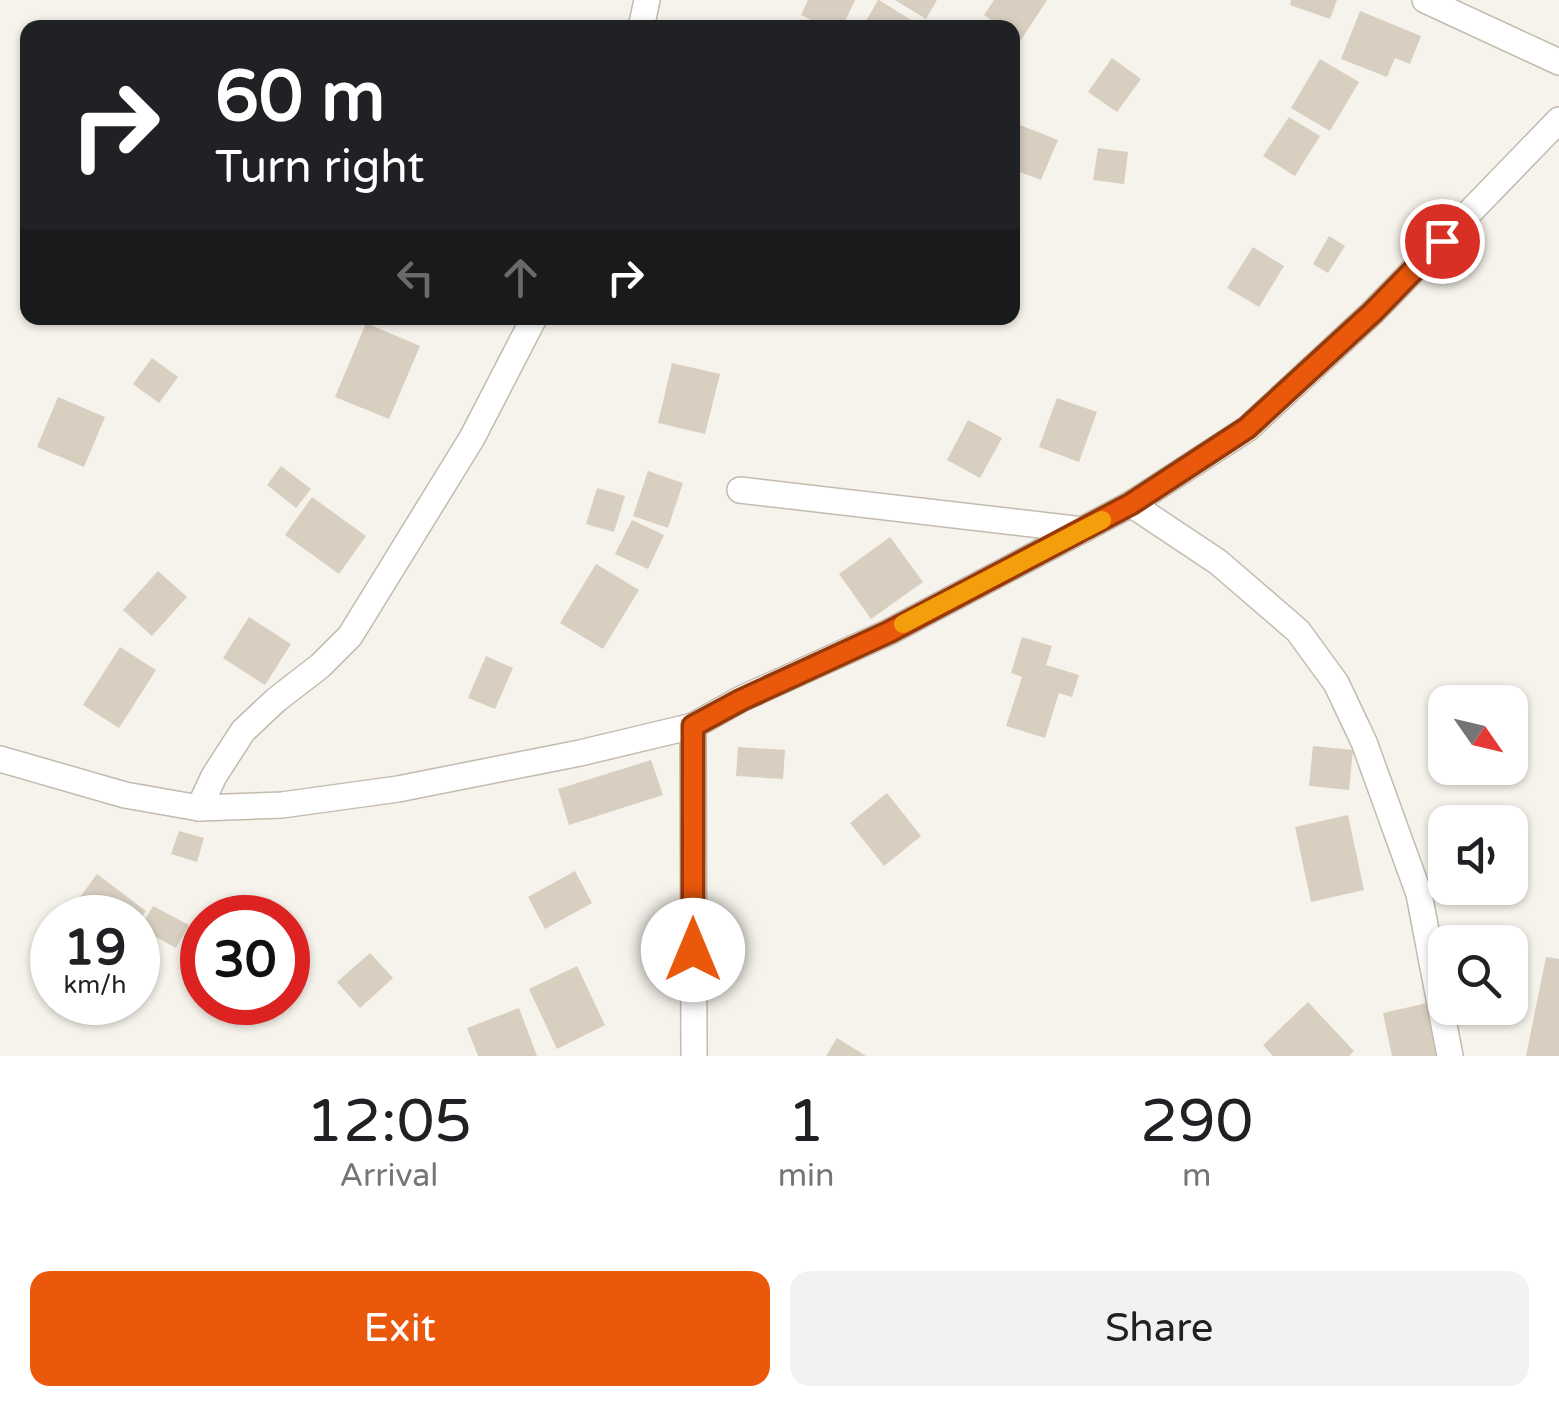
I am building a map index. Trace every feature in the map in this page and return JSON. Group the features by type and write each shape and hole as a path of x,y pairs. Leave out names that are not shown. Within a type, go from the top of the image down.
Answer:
{"street":[{"path":"1424,0 1559,62"},
{"path":"0,758 125,795 199,808 282,805 398,789 693,726 889,632 1131,504 1247,428 1373,312 1559,120"},
{"path":"199,808 243,731 350,636 472,438 530,325"},
{"path":"740,490 1082,530"},
{"path":"1131,504 1218,562 1284,618 1336,683 1364,742 1418,894 1450,1056"},
{"path":"693,726 694,1056"}],"building":[{"path":"808,0 855,0 846,20 811,20 801,15"},
{"path":"879,0 911,20 867,20"},
{"path":"895,0 937,0 926,19"},
{"path":"994,0 1047,0 1021,40 1020,20 991,20 984,15"},
{"path":"1291,0 1337,0 1330,19 1290,5"},
{"path":"1360,11 1421,36 1410,64 1395,58 1387,77 1341,59"},
{"path":"1112,58 1141,79 1117,112 1088,92"},
{"path":"1320,59 1359,82 1330,131 1291,108"},
{"path":"1289,117 1320,136 1295,176 1263,156"},
{"path":"1020,125 1058,140 1041,180 1020,172"},
{"path":"1098,148 1128,152 1124,184 1093,180"},
{"path":"1329,236 1345,246 1328,273 1313,264"},
{"path":"1253,247 1284,266 1259,307 1227,288"},
{"path":"365,325 420,346 389,419 335,397"},
{"path":"152,358 178,377 159,403 133,384"},
{"path":"672,363 720,374 705,434 658,423"},
{"path":"58,397 105,417 84,467 37,447"},
{"path":"1057,398 1097,412 1079,462 1039,447"},
{"path":"968,420 1002,438 980,478 947,460"},
{"path":"281,466 311,489 296,508 267,485"},
{"path":"648,471 683,483 668,528 633,516"},
{"path":"597,488 625,496 614,532 586,524"},
{"path":"312,497 366,536 339,574 285,535"},
{"path":"632,520 664,535 648,569 615,554"},
{"path":"890,537 923,582 871,619 839,574"},
{"path":"596,564 639,590 603,649 560,623"},
{"path":"158,571 187,597 152,636 123,610"},
{"path":"249,617 291,644 265,685 223,658"},
{"path":"1022,637 1052,646 1046,665 1079,675 1072,697 1059,693 1045,738 1006,726 1022,677 1011,673"},
{"path":"120,647 156,670 119,728 83,705"},
{"path":"486,656 513,668 495,709 468,698"},
{"path":"1313,746 1353,750 1349,790 1309,786"},
{"path":"738,747 785,750 783,779 736,776"},
{"path":"651,760 663,795 569,825 558,789"},
{"path":"887,793 921,836 884,866 850,823"},
{"path":"1348,815 1364,890 1311,902 1295,827"},
{"path":"179,831 204,838 197,862 171,854"},
{"path":"575,871 592,903 545,929 528,897"},
{"path":"97,874 125,895 81,895"},
{"path":"160,910 180,920 176,948 160,939"},
{"path":"370,953 393,978 360,1008 337,982"},
{"path":"1546,957 1559,959 1559,1056 1526,1056"},
{"path":"577,966 605,1025 557,1049 529,989"},
{"path":"1308,1002 1354,1051 1349,1056 1273,1056 1263,1045"},
{"path":"1428,1003 1428,1025 1441,1025 1448,1056 1392,1056 1383,1013"},
{"path":"519,1008 537,1056 478,1056 467,1028"},
{"path":"837,1038 866,1056 826,1056"}],"slow traffic":[{"path":"903,624 1102,520"}],"route":[{"path":"693,950 693,726 889,632 1131,504 1247,428 1373,312 1442,241"}]}
